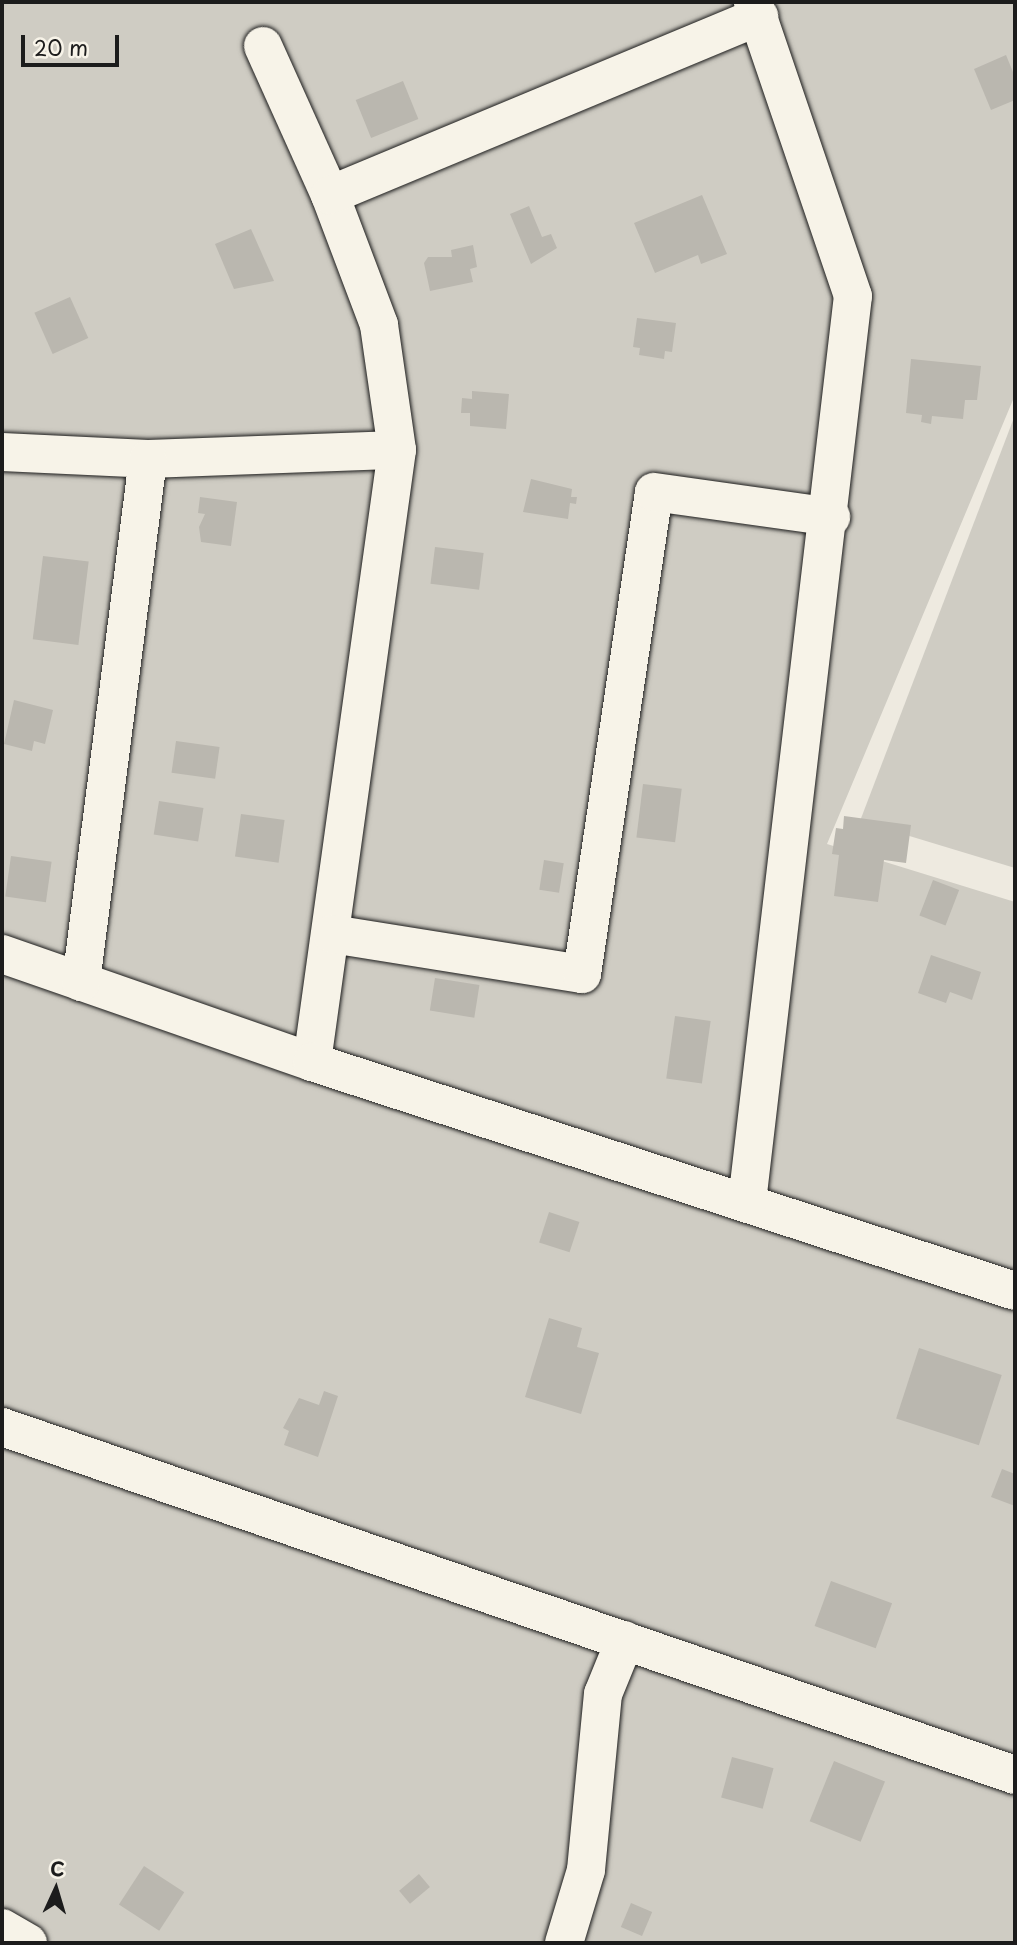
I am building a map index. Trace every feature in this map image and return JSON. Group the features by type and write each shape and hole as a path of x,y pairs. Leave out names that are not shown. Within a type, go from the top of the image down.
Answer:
{"street":[{"path":"330,195 756,9 853,296 831,517 747,1202"},
{"path":"263,46 330,195 379,325 397,450 332,934 312,1062"},
{"path":"2,452 148,459 397,450"},
{"path":"81,982 148,459"},
{"path":"332,934 582,974 654,492 831,517"},
{"path":"2,954 312,1062 1015,1291"},
{"path":"2,1427 1015,1775"},
{"path":"564,1943 586,1870 603,1694 625,1640"},
{"path":"2,1928 28,1943"}],"shaded area":[{"path":"2,2 1015,2 1015,395 827,844 1015,902 1015,1943 2,1943"},
{"path":"1015,415 1015,868 860,821"}],"building":[{"path":"1006,55 1015,77 1015,100 991,110 974,69"},
{"path":"403,81 418,119 371,138 356,100"},
{"path":"702,195 727,254 701,264 698,255 655,273 634,223"},
{"path":"529,206 542,237 551,234 557,248 531,264 510,214"},
{"path":"251,229 274,281 234,289 215,244"},
{"path":"473,245 477,267 470,269 473,282 430,291 424,263 428,257 452,257 451,250"},
{"path":"70,297 88,338 53,354 34,313"},
{"path":"637,318 676,323 672,352 665,351 664,359 639,355 640,348 633,347"},
{"path":"911,359 981,366 977,400 965,400 963,419 932,416 931,424 921,422 922,415 906,413"},
{"path":"472,391 509,394 506,429 470,426 470,413 461,413 462,398 472,399"},
{"path":"531,479 572,489 571,497 577,497 576,504 570,503 568,519 523,512"},
{"path":"200,497 237,502 231,546 201,542 199,527 205,514 198,513"},
{"path":"435,547 484,553 479,590 430,584"},
{"path":"43,556 89,562 78,645 33,639"},
{"path":"14,700 53,710 45,744 34,741 32,751 4,744"},
{"path":"176,741 220,747 215,779 172,773"},
{"path":"643,784 682,789 675,842 636,838"},
{"path":"159,801 203,808 198,842 154,835"},
{"path":"241,814 285,820 279,863 235,857"},
{"path":"844,816 911,825 906,863 884,860 878,902 834,896 839,855 832,854 836,828 843,829"},
{"path":"11,856 52,862 46,902 5,897"},
{"path":"544,860 564,863 559,893 539,890"},
{"path":"933,880 959,890 946,926 919,915"},
{"path":"931,955 981,972 972,1000 950,992 946,1003 918,993"},
{"path":"435,978 479,985 474,1018 430,1011"},
{"path":"675,1016 711,1021 702,1083 666,1078"},
{"path":"549,1212 579,1222 570,1252 539,1242"},
{"path":"549,1318 582,1328 577,1347 599,1353 581,1414 525,1397"},
{"path":"919,1348 1002,1375 979,1445 896,1418"},
{"path":"324,1391 338,1396 318,1457 284,1445 289,1431 283,1428 299,1398 319,1405"},
{"path":"1002,1469 1015,1474 1015,1506 991,1497"},
{"path":"831,1581 892,1603 876,1648 815,1626"},
{"path":"732,1757 774,1768 763,1809 721,1798"},
{"path":"834,1761 885,1782 861,1842 810,1821"},
{"path":"144,1866 184,1892 159,1931 119,1905"},
{"path":"419,1874 430,1887 410,1904 399,1891"},
{"path":"631,1903 652,1912 642,1936 621,1927"}]}
